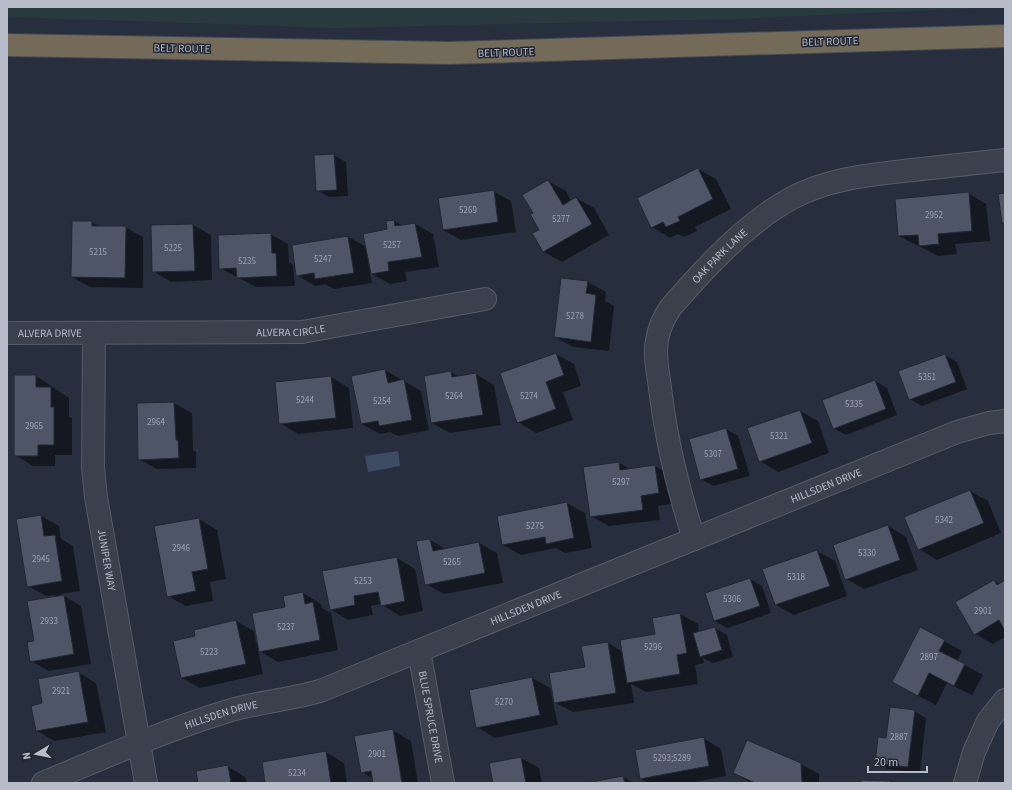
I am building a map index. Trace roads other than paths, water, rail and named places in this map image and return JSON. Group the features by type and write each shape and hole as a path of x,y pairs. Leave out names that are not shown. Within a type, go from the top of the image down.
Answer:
{"highway":[{"name":"BELT ROUTE","path":"7,45 449,53 1005,36"}],"street":[{"name":"OAK PARK LANE","path":"694,539 682,502 668,443 656,357 657,339 660,328 671,307 757,221 792,198 835,181 860,176 1005,160"},
{"name":"ALVERA CIRCLE","path":"94,334 302,332 485,299"},
{"name":"ALVERA DRIVE","path":"7,333 94,334"},
{"name":"JUNIPER WAY","path":"94,334 93,467 96,497 146,783"},
{"name":"HILLSDEN DRIVE","path":"43,783 139,743 226,711 280,701 320,691 957,432 989,423 1005,421"},
{"name":"BLUE SPRUCE DRIVE","path":"419,651 443,783"},
{"path":"965,783 974,752 988,721 1005,700"}],"water":[{"path":"398,451 400,466 368,472 365,456"}]}
